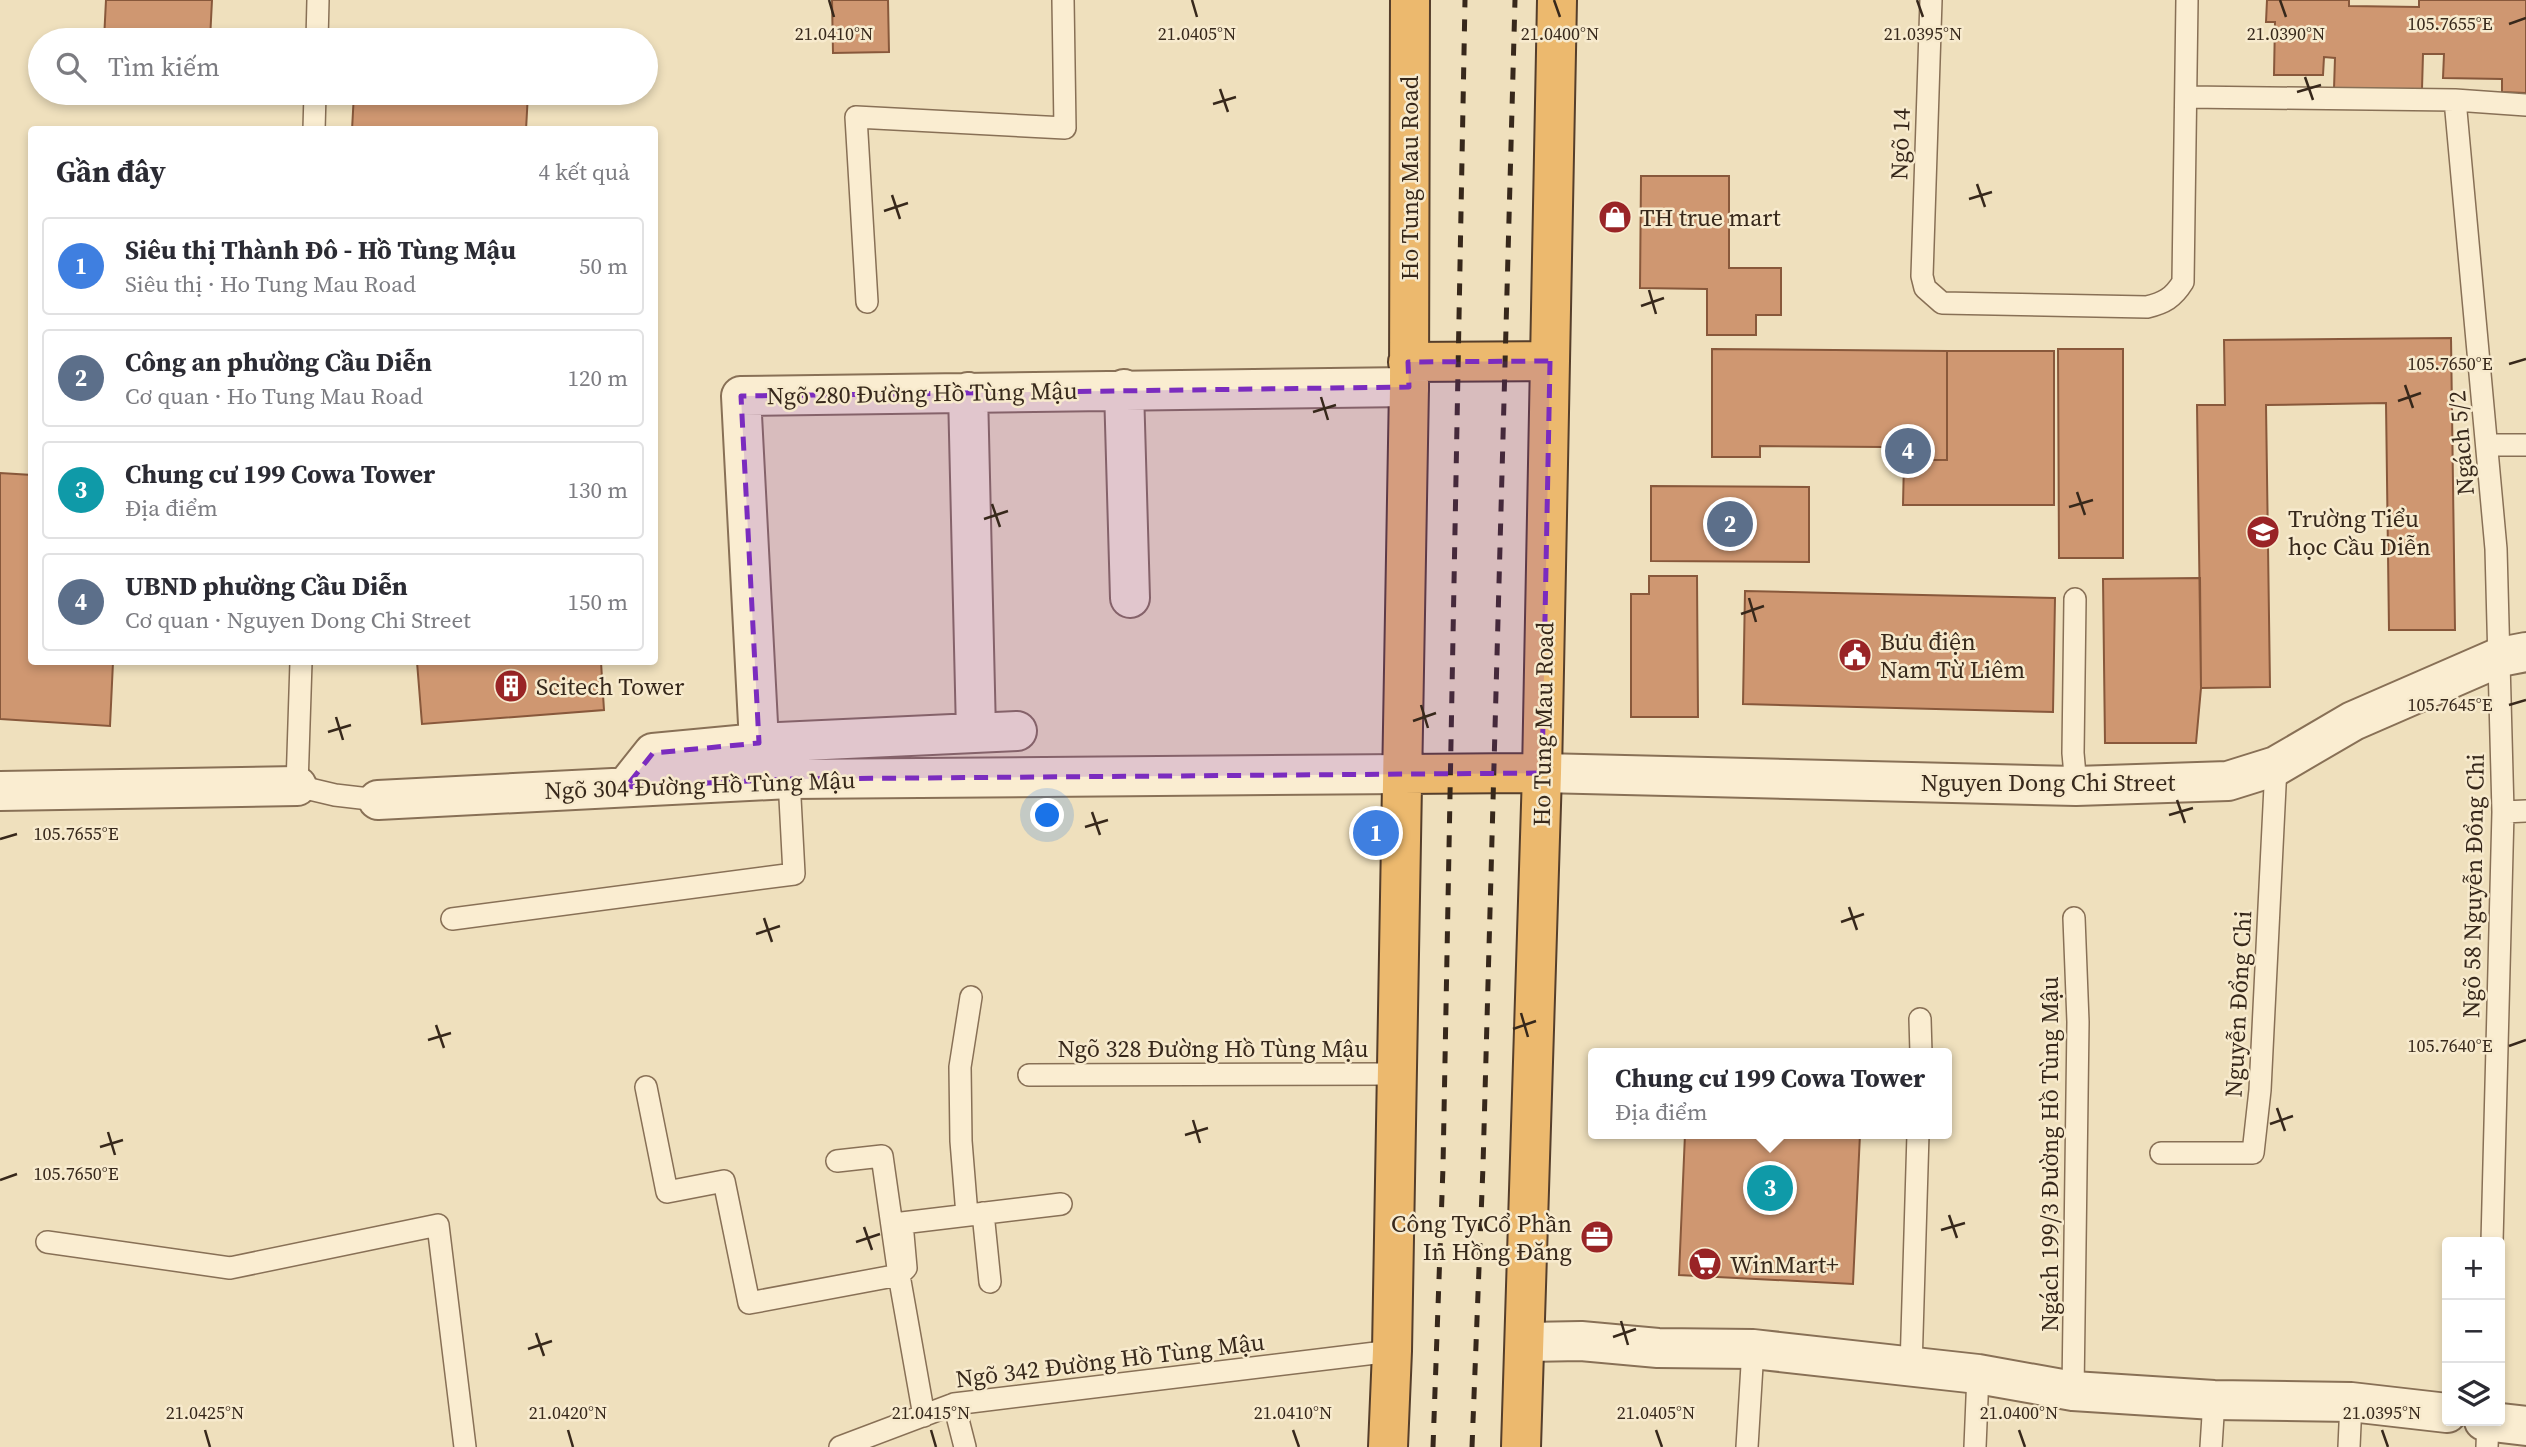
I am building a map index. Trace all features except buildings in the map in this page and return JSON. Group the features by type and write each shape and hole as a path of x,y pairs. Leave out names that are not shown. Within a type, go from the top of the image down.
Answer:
{"highway":[{"name":"Ho Tung Mau Road","path":"1388,1447 1398,1074 1408,374 1409,0"},
{"name":"Ho Tung Mau Road","path":"1521,1447 1527,1342 1542,773 1557,0"},
{"path":"1408,374 1550,361"},
{"path":"1402,774 1542,773"}],"street":[{"name":"Ngõ 280 Đường Hồ Tùng Mậu","path":"759,743 741,396 1124,389 1408,374"},
{"path":"1124,389 1130,598"},
{"path":"968,392 976,732"},
{"name":"Nguyen Dong Chi Street","path":"1542,773 2076,786 2228,780 2276,766 2353,721 2513,654"},
{"path":"626,787 653,753 759,743 1017,731"},
{"name":"Ngõ 304 Đường Hồ Tùng Mậu","path":"378,800 789,779 1402,774"},
{"name":"Ngõ 304 Đường Hồ Tùng Mậu","path":"0,791 297,786"},
{"path":"1527,1342 1581,1340 1658,1348 1753,1349 1978,1374 2073,1391 2214,1401 2351,1402 2442,1412"},
{"path":"2487,1428 2526,1426"}],"lane":[{"path":"317,28 318,0"},
{"path":"867,302 856,117 1065,128 1063,0"},
{"name":"Ngõ 14","path":"1931,0 1922,276 1925,288 1942,303 2147,307 2162,303 2175,295 2183,282 2187,97"},
{"path":"2187,0 2187,97 2455,100 2526,105"},
{"name":"Ngách 5/2","path":"2455,100 2496,549 2513,654"},
{"path":"314,126 315,105"},
{"path":"2488,445 2526,445"},
{"path":"2075,599 2073,753 2076,786"},
{"name":"Ngõ 58 Nguyễn Đổng Chi","path":"2491,1237 2503,812 2513,654"},
{"path":"297,786 301,665"},
{"path":"1017,731 1019,777"},
{"name":"Nguyễn Đổng Chi","path":"2161,1153 2253,1153 2260,1090 2276,766"},
{"path":"452,919 794,874 789,779"},
{"name":"Ngõ 304 Đường Hồ Tùng Mậu","path":"297,786 335,795 378,800"},
{"path":"2503,812 2526,811"},
{"name":"Ngách 199/3 Đường Hồ Tùng Mậu","path":"2073,1391 2078,1022 2074,918"},
{"path":"971,997 960,1066 962,1149 990,1282"},
{"path":"1920,1019 1921,1048"},
{"name":"Ngõ 328 Đường Hồ Tùng Mậu","path":"1029,1075 1398,1074"},
{"path":"646,1087 667,1192 724,1181 749,1303 899,1275 906,1268 902,1223 1061,1203"},
{"path":"1910,1368 1918,1139"},
{"path":"836,1161 882,1156 899,1275 924,1416"},
{"path":"47,1242 230,1268 438,1225 466,1447"},
{"path":"1747,1447 1753,1349"},
{"name":"Ngõ 342 Đường Hồ Tùng Mậu","path":"840,1447 954,1404 1392,1351"},
{"path":"1976,1447 1978,1374"},
{"path":"2211,1447 2214,1401"},
{"path":"2349,1447 2351,1402"},
{"path":"954,1404 965,1447"}],"highlighted area":[{"path":"1550,361 1542,773 789,779 626,787 653,753 759,743 741,396 1409,387 1408,362"}],"railway":[{"path":"1433,1447 1443,1167 1465,0"},
{"path":"1472,1447 1483,1166 1515,0"}],"place":[{"name":"TH true mart","path":"1615,217"},
{"name":"UBND phường Cầu Diễn","path":"1908,451"},
{"name":"Công an phường Cầu Diễn","path":"1730,524"},
{"name":"Trường Tiểu học Cầu Diễn","path":"2263,532"},
{"name":"Bưu điện Nam Từ Liêm","path":"1855,655"},
{"name":"Scitech Tower","path":"511,686"},
{"name":"Siêu thị Thành Đô - Hồ Tùng Mậu","path":"1376,833"},
{"name":"Chung cư 199 Cowa Tower","path":"1770,1188"},
{"name":"Công Ty Cổ Phần In Hồng Đăng","path":"1597,1237"},
{"name":"WinMart+","path":"1705,1264"}]}
